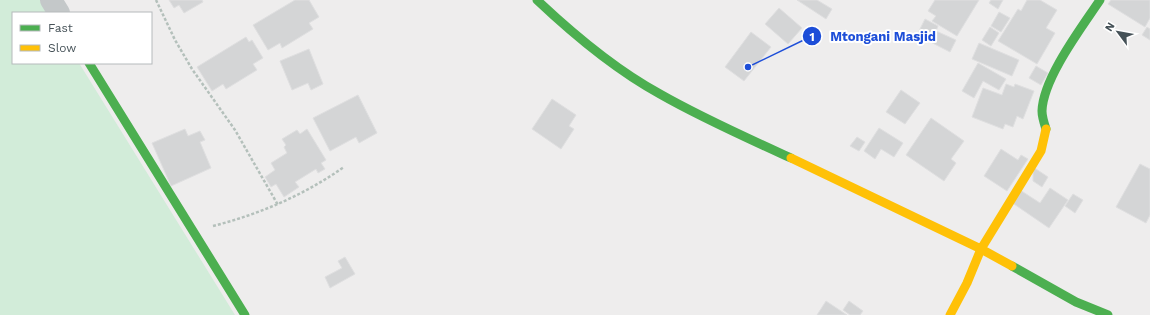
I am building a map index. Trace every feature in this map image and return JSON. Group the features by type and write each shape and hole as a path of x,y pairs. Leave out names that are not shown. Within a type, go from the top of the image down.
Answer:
{"street":[{"path":"51,0 58,12"},
{"path":"537,0 555,17 606,58 659,94 757,143 847,184 982,249 1076,302 1108,315"},
{"path":"950,315 967,283 982,249 1041,151 1046,131 1042,111 1045,95 1053,75 1100,0"},
{"path":"91,64 245,315"}],"path":[{"path":"156,0 175,40 189,64 235,130 278,205"},
{"path":"193,232 278,205 320,184 344,167"}],"green space":[{"path":"0,0 41,0 48,12 12,12 12,64 80,64 235,315 0,315"}],"building":[{"path":"169,0 202,0 203,2 184,13 179,5 174,8"},
{"path":"295,0 309,0 319,17 309,23 313,29 282,48 280,43 268,50 253,25"},
{"path":"797,0 817,0 832,9 826,19"},
{"path":"935,0 979,0 957,36 932,21 936,16 928,11"},
{"path":"991,0 1003,0 998,9 989,3"},
{"path":"1027,0 1040,0 1057,10 1046,28 1055,33 1037,64 998,41 1018,9 1021,11"},
{"path":"1111,0 1150,0 1150,18 1145,27 1108,4"},
{"path":"779,8 802,28 788,44 765,24"},
{"path":"999,12 1010,18 1001,32 991,26"},
{"path":"925,19 938,26 936,31 956,40 950,52 917,35"},
{"path":"990,27 999,33 991,46 982,40"},
{"path":"1147,27 1150,29 1150,40 1142,35"},
{"path":"751,32 771,47 744,81 725,67"},
{"path":"246,37 249,42 252,40 263,58 253,64 257,70 226,89 223,84 212,91 197,67"},
{"path":"979,43 1019,60 1012,76 972,59"},
{"path":"309,49 323,84 311,90 308,83 292,90 280,61"},
{"path":"978,63 1006,79 999,90 983,81 974,98 962,91"},
{"path":"1036,66 1048,73 1041,85 1029,78"},
{"path":"1006,84 1014,87 1015,84 1034,91 1023,119 1017,116 1013,127 1005,124 1003,129 972,117 983,88 1002,95"},
{"path":"901,90 920,103 905,124 886,112"},
{"path":"358,95 377,133 359,143 356,137 330,151 313,118"},
{"path":"552,99 576,115 569,126 574,129 561,149 532,129"},
{"path":"931,118 964,141 951,159 956,163 944,181 906,155"},
{"path":"879,128 903,143 894,157 881,149 875,159 864,151"},
{"path":"185,129 188,136 200,131 205,140 200,142 211,168 171,186 152,143"},
{"path":"307,129 326,160 321,163 325,169 318,173 316,169 295,182 299,187 284,197 276,184 271,187 265,177 275,170 271,163 287,153 284,147 286,145 282,139 297,130 300,134"},
{"path":"857,137 865,142 859,151 850,146"},
{"path":"1001,149 1018,160 1021,155 1028,159 1007,191 984,176"},
{"path":"1140,164 1150,169 1150,215 1146,223 1116,207"},
{"path":"1033,167 1048,177 1042,187 1033,181"},
{"path":"1050,188 1068,200 1049,228 1011,202 1020,190 1040,203"},
{"path":"1073,194 1083,200 1075,213 1065,206"},
{"path":"345,257 355,274 330,288 325,277 342,268 338,261"},
{"path":"826,301 847,315 817,315"},
{"path":"849,301 863,311 860,315 850,315 843,310"}],"traffic: fast":[{"path":"537,0 565,26 627,74 708,120 791,158"},
{"path":"1046,129 1042,111 1044,98 1049,84 1056,68 1074,38 1100,0"},
{"path":"90,64 245,315"},
{"path":"1012,266 1076,302 1108,315"}],"traffic: slow":[{"path":"950,315 967,283 981,249 1041,151 1046,129"},
{"path":"791,158 981,249 1012,266"}],"place":[{"name":"Mtongani Masjid","path":"748,67"}]}
